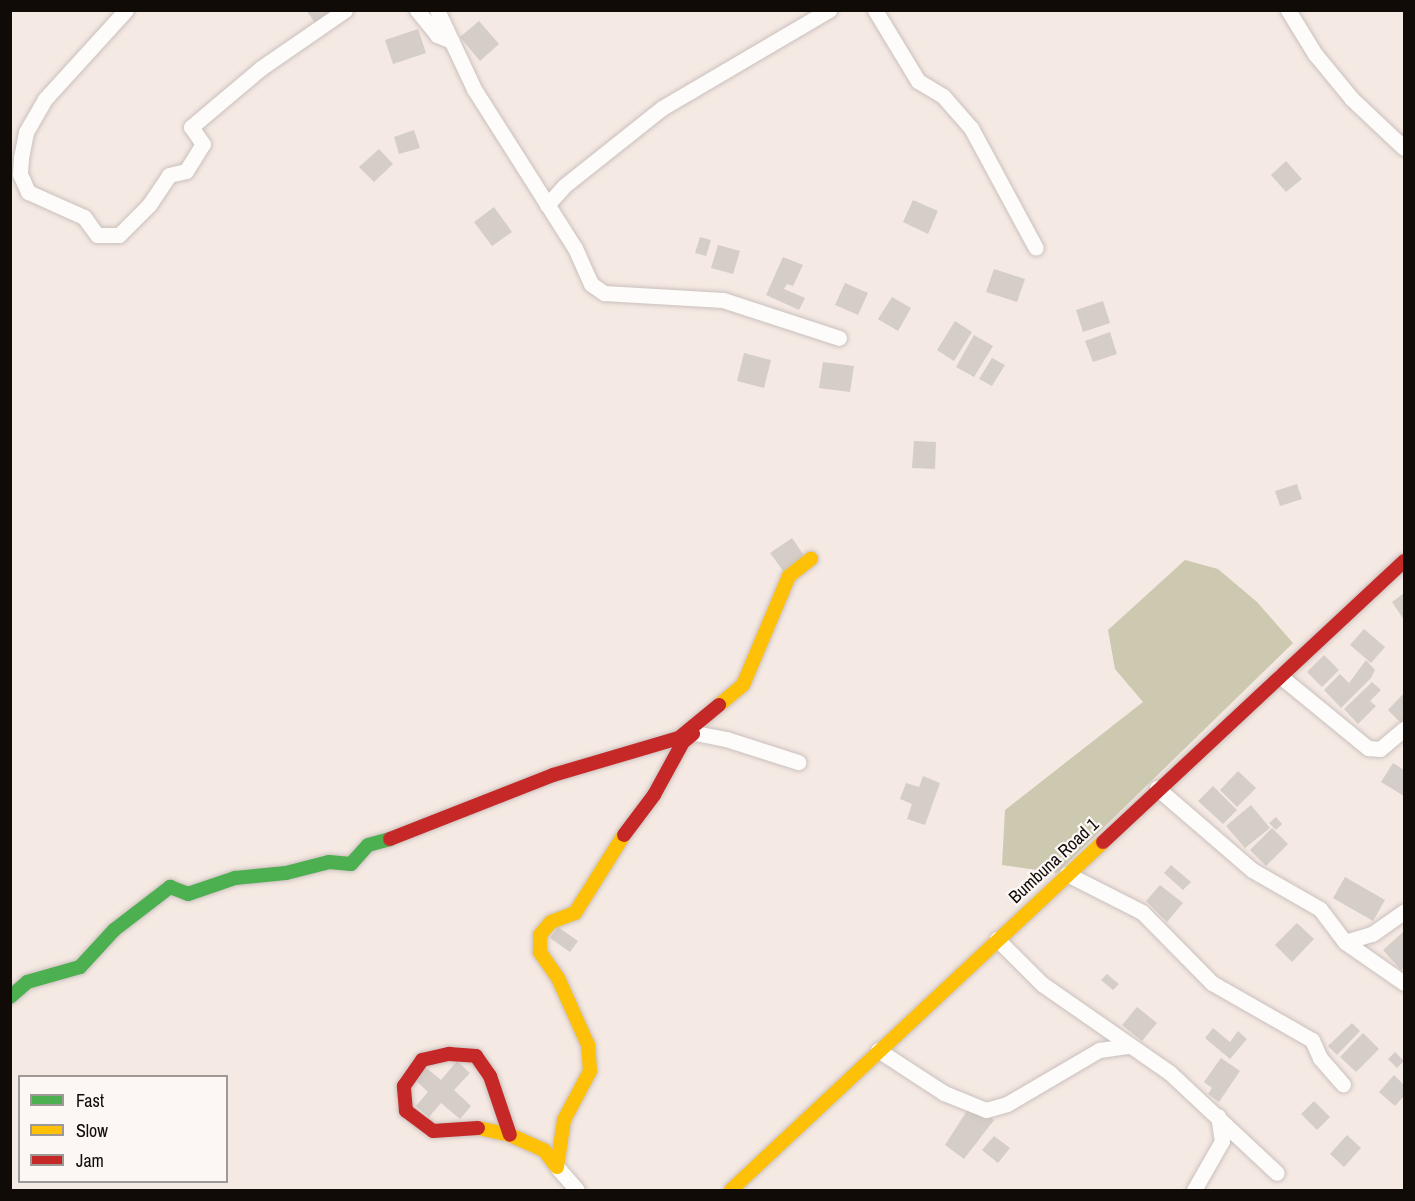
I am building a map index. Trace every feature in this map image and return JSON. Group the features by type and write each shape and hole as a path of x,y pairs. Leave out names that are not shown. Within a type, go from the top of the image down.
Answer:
{"street":[{"path":"126,10 45,99 26,132 21,158 20,174 28,192 84,217 97,235 119,235 149,205 169,175 186,171 203,144 191,127 261,68 345,10"},
{"path":"417,10 437,35 452,41"},
{"path":"438,10 474,89 575,248 591,284 604,293 723,300 839,338"},
{"path":"547,206 564,186 662,108 829,10"},
{"path":"875,10 918,81 943,96 971,128 1036,248"},
{"path":"1288,10 1314,54 1352,99 1404,148"},
{"path":"679,738 743,685 789,576 811,559"},
{"name":"Bumbuna Road 1","path":"731,1191 1157,788 1404,561"},
{"path":"1280,676 1368,748 1380,749 1404,729"},
{"path":"558,1167 564,1120 576,1089 590,1071 588,1045 558,978 540,952 540,935 551,922 575,913 638,812 654,795 683,742 695,733"},
{"path":"10,997 27,982 80,967 114,930 170,887 188,894 235,878 286,873 329,862 351,864 368,845 412,833 552,775 695,733 759,746 798,762"},
{"path":"1157,788 1252,870 1320,909 1345,942 1404,983"},
{"path":"1067,874 1142,912 1212,983 1312,1040 1320,1058 1343,1084"},
{"path":"1345,942 1372,934 1404,912"},
{"path":"997,939 1042,984 1170,1073 1277,1173"},
{"path":"878,1050 944,1093 986,1110 1007,1104 1099,1050 1129,1046"},
{"path":"510,1136 490,1077 476,1056 449,1054 422,1060 404,1086 406,1111 433,1131 483,1128 544,1150 577,1191"},
{"path":"1194,1191 1222,1141 1218,1116"}],"shaded area":[{"path":"1185,560 1218,569 1257,602 1293,643 1057,873 1002,865 1005,810 1143,702 1115,669 1108,630"}],"building":[{"path":"306,10 339,10 318,27"},
{"path":"479,21 499,44 480,61 460,37"},
{"path":"418,29 426,53 393,64 385,40"},
{"path":"414,130 420,148 399,154 394,137"},
{"path":"379,149 393,164 374,182 359,167"},
{"path":"1286,161 1302,179 1286,192 1271,175"},
{"path":"913,200 938,211 928,234 903,222"},
{"path":"494,207 512,232 492,246 474,222"},
{"path":"700,237 711,240 706,256 695,253"},
{"path":"718,245 740,251 733,274 711,268"},
{"path":"783,257 803,265 793,286 787,284 784,289 805,298 799,310 766,295"},
{"path":"994,269 1025,279 1017,302 986,292"},
{"path":"845,283 868,293 858,315 835,305"},
{"path":"892,297 911,308 898,331 878,319"},
{"path":"1103,301 1110,323 1083,332 1076,310"},
{"path":"955,321 972,332 954,361 937,350"},
{"path":"1110,332 1117,354 1093,362 1085,341"},
{"path":"974,335 993,346 974,377 956,367"},
{"path":"744,353 771,360 764,388 737,381"},
{"path":"992,358 1005,365 992,386 979,379"},
{"path":"823,362 854,366 850,392 819,388"},
{"path":"914,441 936,442 935,469 912,468"},
{"path":"1297,484 1302,499 1280,506 1275,491"},
{"path":"792,538 805,557 784,572 770,553"},
{"path":"1404,593 1404,620 1392,602"},
{"path":"1364,629 1385,647 1371,663 1350,645"},
{"path":"1324,655 1339,670 1322,687 1307,672"},
{"path":"1366,660 1375,670 1371,678 1341,708 1324,690 1340,674 1349,683"},
{"path":"1372,682 1381,690 1370,701 1376,706 1358,724 1344,709"},
{"path":"1404,693 1404,719 1401,723 1388,710"},
{"path":"1393,763 1404,770 1404,796 1381,782"},
{"path":"1238,771 1256,788 1237,807 1220,790"},
{"path":"923,776 940,783 925,825 907,819 912,804 900,799 906,783 919,787"},
{"path":"1213,786 1237,810 1223,824 1198,801"},
{"path":"1251,805 1270,828 1245,848 1226,826"},
{"path":"1276,817 1282,824 1276,830 1269,823"},
{"path":"1272,828 1288,844 1266,866 1250,850"},
{"path":"1171,865 1191,882 1183,890 1164,873"},
{"path":"1345,877 1385,900 1373,921 1333,898"},
{"path":"1160,885 1183,903 1167,922 1146,901"},
{"path":"1297,923 1314,939 1292,962 1275,945"},
{"path":"558,927 578,941 570,952 550,938"},
{"path":"1403,932 1404,967 1401,970 1383,950"},
{"path":"1107,974 1119,984 1113,990 1101,980"},
{"path":"1137,1007 1157,1023 1142,1041 1122,1025"},
{"path":"1352,1023 1360,1031 1337,1055 1328,1046"},
{"path":"1213,1028 1230,1042 1238,1031 1247,1039 1230,1059 1205,1038"},
{"path":"1363,1033 1379,1049 1356,1072 1340,1057"},
{"path":"1395,1052 1404,1061 1397,1068 1388,1059"},
{"path":"1221,1058 1240,1071 1219,1102 1208,1094 1212,1088 1204,1082"},
{"path":"457,1061 470,1073 454,1090 471,1106 460,1119 441,1103 429,1117 416,1106 428,1092 412,1077 423,1065 441,1080"},
{"path":"1394,1075 1404,1085 1404,1096 1395,1106 1379,1092"},
{"path":"1314,1101 1330,1117 1317,1130 1301,1114"},
{"path":"972,1103 994,1120 964,1159 945,1145"},
{"path":"1347,1135 1361,1148 1344,1167 1330,1154"},
{"path":"994,1136 1010,1148 998,1163 982,1150"}],"traffic: fast":[{"path":"10,997 27,982 80,967 114,930 170,887 188,894 235,878 286,873 329,862 351,864 368,845 390,839"}],"traffic: slow":[{"path":"719,705 743,685 789,576 811,559"},
{"path":"478,1128 510,1135 544,1150 557,1167 564,1120 590,1071 588,1045 558,978 540,952 540,935 551,922 575,913 624,835"},
{"path":"731,1190 1103,842"}],"traffic: jam":[{"path":"1103,842 1404,561"},
{"path":"390,839 553,775 679,738 719,705"},
{"path":"624,835 654,795 683,742 693,734"},
{"path":"478,1128 433,1131 406,1111 404,1086 422,1060 449,1054 476,1056 490,1076 510,1135"}]}
